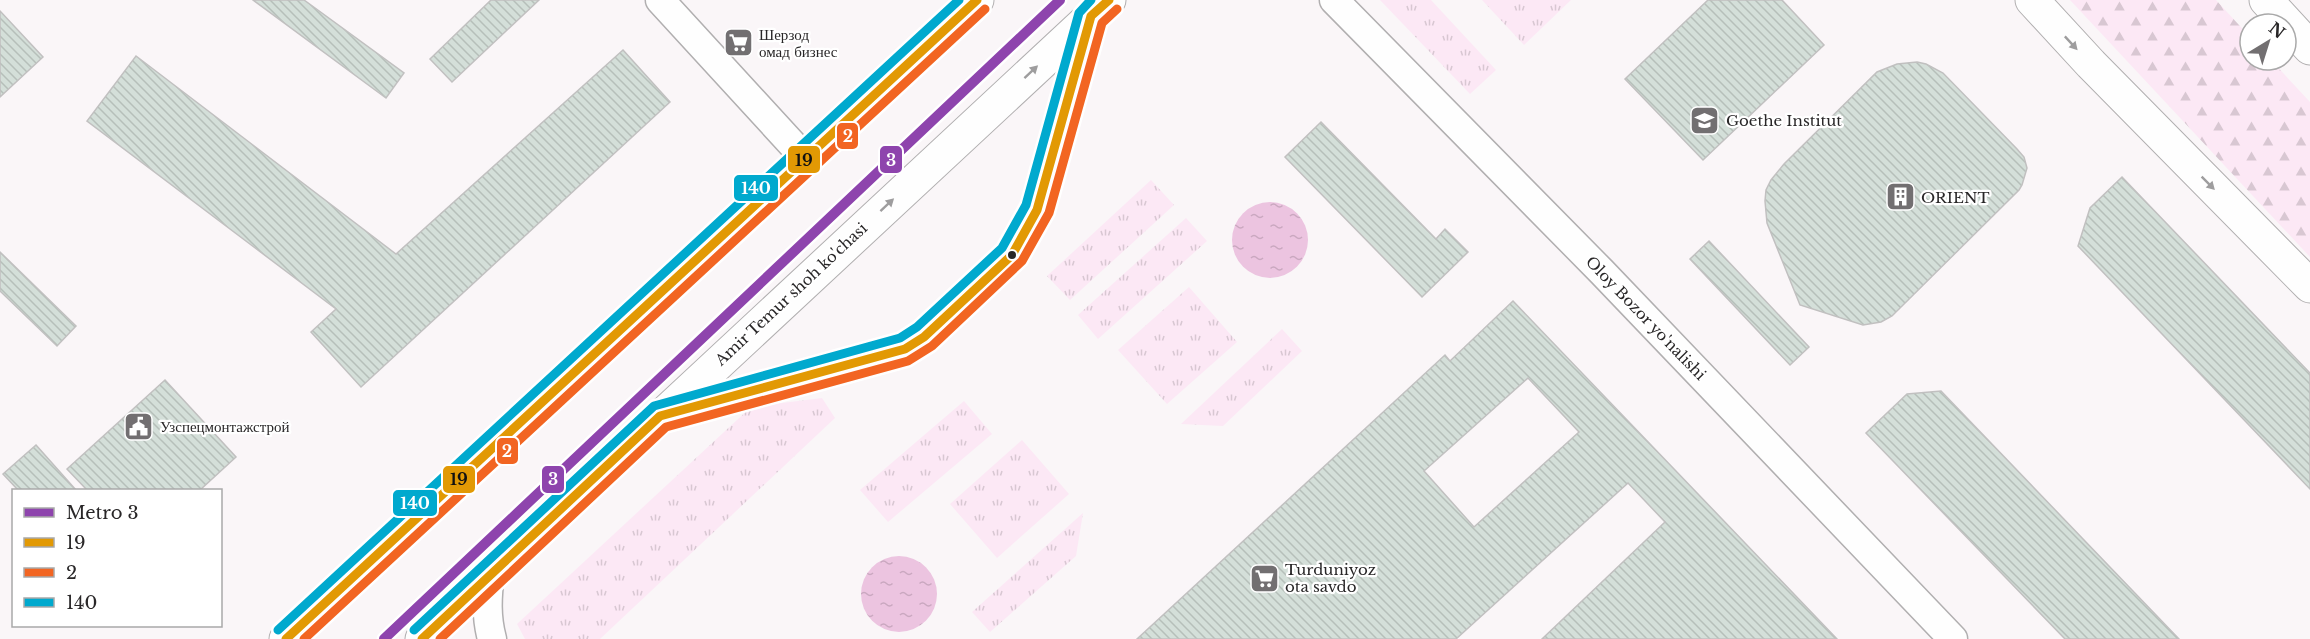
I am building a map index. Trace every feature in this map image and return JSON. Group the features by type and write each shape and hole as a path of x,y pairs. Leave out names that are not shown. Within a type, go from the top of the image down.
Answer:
{"main road":[{"path":"286,639 804,157 977,0"},
{"name":"Amir Temur shoh ko'chasi","path":"422,639 1109,0"},
{"path":"2032,0 2091,64 2310,286"},
{"path":"2266,0 2310,48"}],"street":[{"path":"660,0 804,157"},
{"name":"Oloy Bozor yo'nalishi","path":"1334,0 1602,272 1953,639"},
{"path":"490,574 487,601 488,624 492,639"}],"green space":[{"path":"1380,0 1431,0 1496,70 1470,94"},
{"path":"1482,0 1571,0 1524,45"},
{"path":"2070,0 2216,0 2238,24 2238,72 2282,72 2310,102 2310,257"},
{"path":"1151,180 1174,205 1070,300 1047,276"},
{"path":"1186,218 1207,241 1098,339 1078,315"},
{"path":"1189,287 1237,342 1167,404 1118,350"},
{"path":"1282,329 1302,351 1223,426 1181,424"},
{"path":"822,398 835,418 600,639 525,639 517,624 751,407"},
{"path":"964,401 992,434 888,522 860,490"},
{"path":"1022,440 1069,494 997,558 950,504"},
{"path":"1083,513 1076,556 990,632 972,612"}],"water":[{"path":"1270,202 1284,205 1297,213 1305,226 1308,240 1305,254 1297,267 1284,275 1270,278 1256,275 1243,267 1235,254 1232,240 1235,226 1243,213 1256,205"},
{"path":"899,556 913,559 926,567 934,580 937,594 934,608 926,621 913,629 899,632 885,629 872,621 864,608 861,594 864,580 872,567 885,559"}],"building":[{"path":"253,0 304,0 404,73 386,98"},
{"path":"491,0 539,0 452,82 430,59"},
{"name":"Goethe Institut","path":"1708,0 1782,0 1824,45 1703,160 1625,79"},
{"path":"0,11 43,57 0,97"},
{"path":"623,50 670,102 361,387 311,332 336,309 87,121 136,56 396,254"},
{"name":"ORIENT","path":"1917,62 1943,73 2024,157 2027,168 2022,185 1892,316 1881,322 1863,325 1800,305 1767,223 1766,190 1784,164 1877,72 1897,64"},
{"path":"1321,122 1436,239 1445,229 1468,252 1422,297 1285,157"},
{"path":"2122,177 2310,373 2310,489 2078,246 2090,208"},
{"path":"1709,241 1809,347 1790,365 1690,259"},
{"path":"0,252 76,326 57,346 0,291"},
{"path":"1513,301 1837,639 1542,639 1665,522 1628,483 1456,639 1137,639 1445,355 1450,361","holes":["1528,378 1579,432 1474,527 1424,471"]},
{"path":"165,380 236,457 201,489 86,489 67,469"},
{"path":"1941,391 2179,639 2065,639 1866,433 1907,394"},
{"path":"36,445 75,489 17,489 3,474"}],"metro line":[{"name":"3","path":"384,639 1060,0"}],"transit line":[{"name":"140","path":"278,630 959,0"},
{"name":"19","path":"286,639 977,0"},
{"name":"140","path":"414,630 654,406 900,338 917,327 1002,248 1026,205 1079,13 1091,0"},
{"name":"19","path":"422,639 660,416 905,349 924,337 1012,255 1037,210 1091,16 1109,0"},
{"name":"2","path":"304,639 985,9"},
{"name":"2","path":"440,639 666,427 908,361 932,346 1022,261 1049,213 1102,23 1117,9"}],"place":[{"name":"Шерзод омад бизнес","path":"738,43"},
{"name":"Goethe Institut","path":"1705,120"},
{"name":"ORIENT","path":"1900,197"},
{"name":"Узспецмонтажстрой","path":"139,426"},
{"name":"Turduniyoz ota savdo","path":"1264,578"}]}
